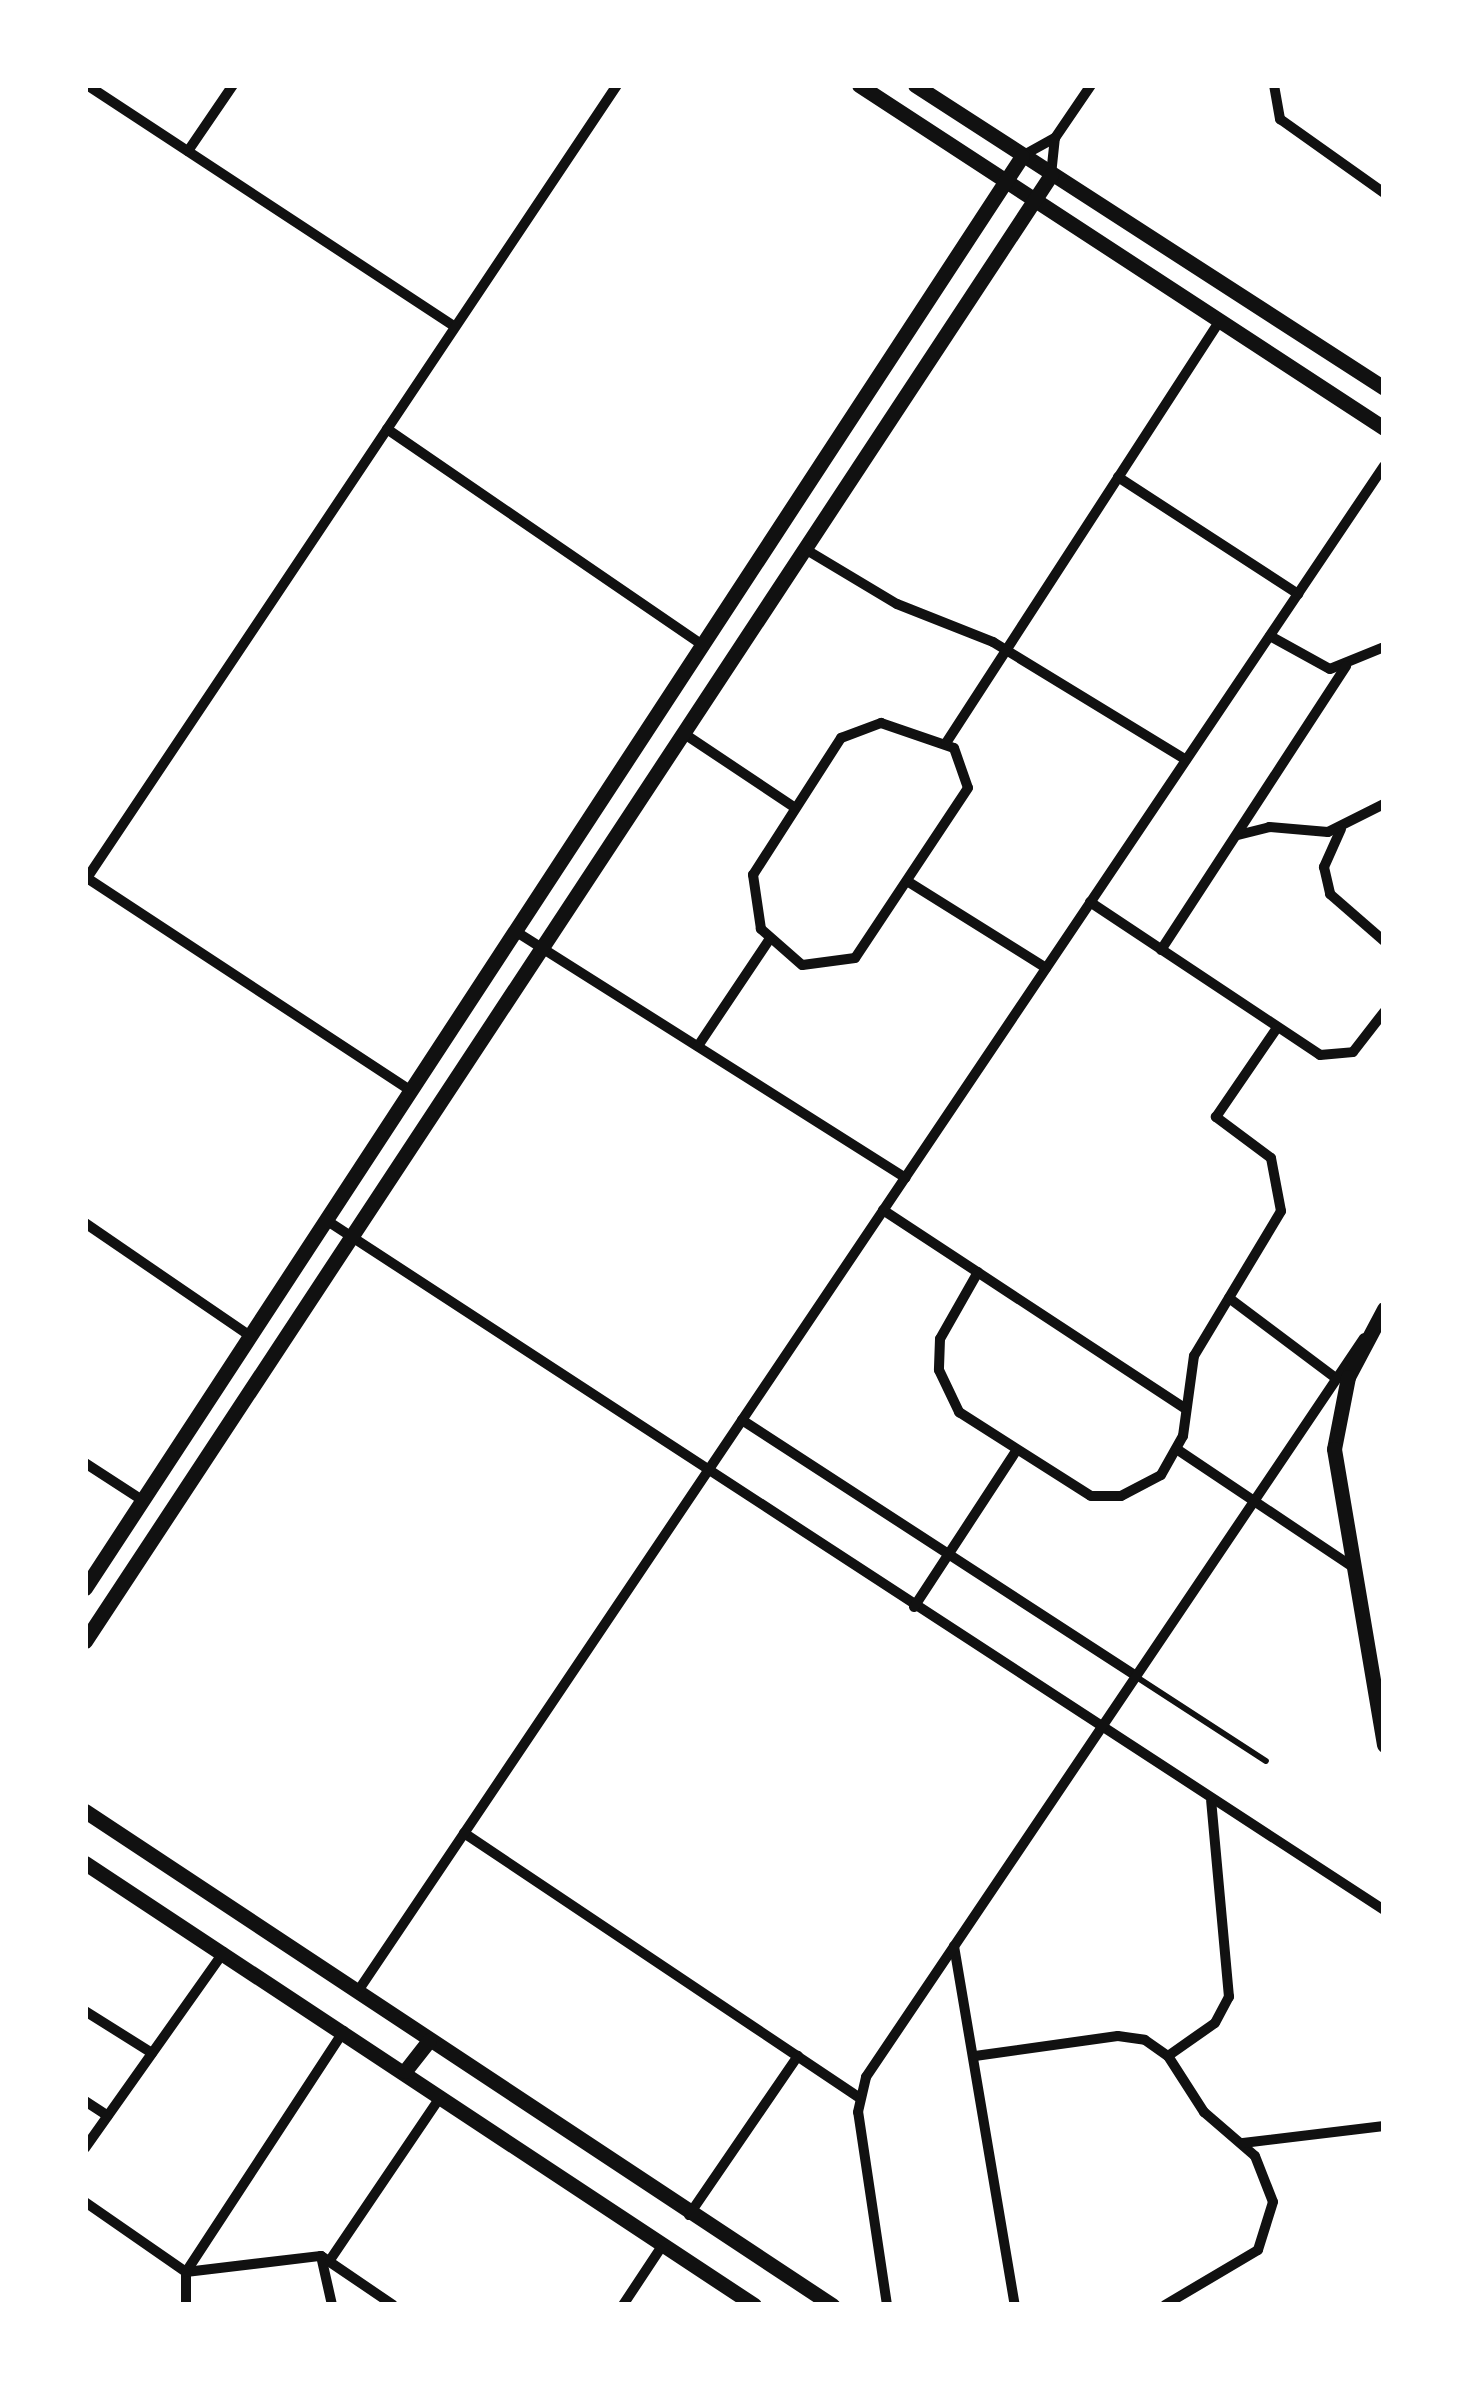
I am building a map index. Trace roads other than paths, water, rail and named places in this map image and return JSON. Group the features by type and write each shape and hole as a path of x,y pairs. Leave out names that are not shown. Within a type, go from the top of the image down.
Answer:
{"street":[{"path":"87,85 455,327"},
{"path":"188,151 233,85"},
{"path":"411,1090 86,880 617,85"},
{"path":"858,85 1384,428"},
{"path":"915,85 1384,388"},
{"path":"85,1588 1022,156 1055,138 1091,85"},
{"path":"1274,85 1280,119 1384,193"},
{"path":"85,1641 1051,175 1055,138"},
{"path":"946,744 1218,322"},
{"path":"387,429 703,645"},
{"path":"358,1991 1384,466"},
{"path":"1118,477 1298,594"},
{"path":"805,549 897,604 1007,650 1186,760"},
{"path":"1270,636 1315,665 1346,666 1384,647"},
{"path":"1161,950 1346,666"},
{"path":"859,726 946,744 966,762 968,788 907,881 843,965 802,964 769,940 752,903 753,875 794,807 859,726"},
{"path":"683,733 794,807"},
{"path":"1238,836 1341,829 1384,804"},
{"path":"1341,829 1324,867 1330,894 1384,940"},
{"path":"907,881 1046,968"},
{"path":"1090,902 1277,1028 1337,1058 1360,1046 1384,1012"},
{"path":"515,931 905,1178"},
{"path":"698,1046 769,940"},
{"path":"978,1272 945,1324 939,1370 959,1412 1016,1451 1106,1498 1149,1484 1178,1450 1194,1356 1276,1222 1283,1189 1271,1158 1216,1118 1277,1028"},
{"path":"884,1210 1185,1408"},
{"path":"326,1220 1098,1729 1384,1910"},
{"path":"85,1223 250,1336"},
{"path":"1229,1298 1333,1376"},
{"path":"887,2305 859,2097 954,1946 1333,1376 1384,1309"},
{"path":"1368,1334 1334,1449 1384,1745"},
{"path":"742,1420 1134,1675"},
{"path":"1178,1450 1354,1568"},
{"path":"914,1607 1016,1451"},
{"path":"85,1463 142,1500"},
{"path":"1168,2056 1215,2023 1229,1997 1211,1801"},
{"path":"85,1811 688,2216 832,2305"},
{"path":"464,1833 859,2097"},
{"path":"85,1862 754,2305"},
{"path":"954,1946 1014,2305"},
{"path":"85,2148 224,1952"},
{"path":"85,2011 152,2053"},
{"path":"186,2305 186,2272 344,2030"},
{"path":"975,2056 1118,2036 1168,2056 1204,2112 1244,2142 1271,2186 1267,2235 1246,2262 1190,2284 1165,2305"},
{"path":"405,2072 429,2040"},
{"path":"688,2216 798,2056"},
{"path":"332,2305 326,2258 441,2096"},
{"path":"85,2101 108,2116"},
{"path":"1244,2142 1384,2126"},
{"path":"85,2202 186,2272 326,2258 393,2305"},
{"path":"623,2305 662,2246"}],"lane":[{"path":"1134,1675 1266,1761"}]}
